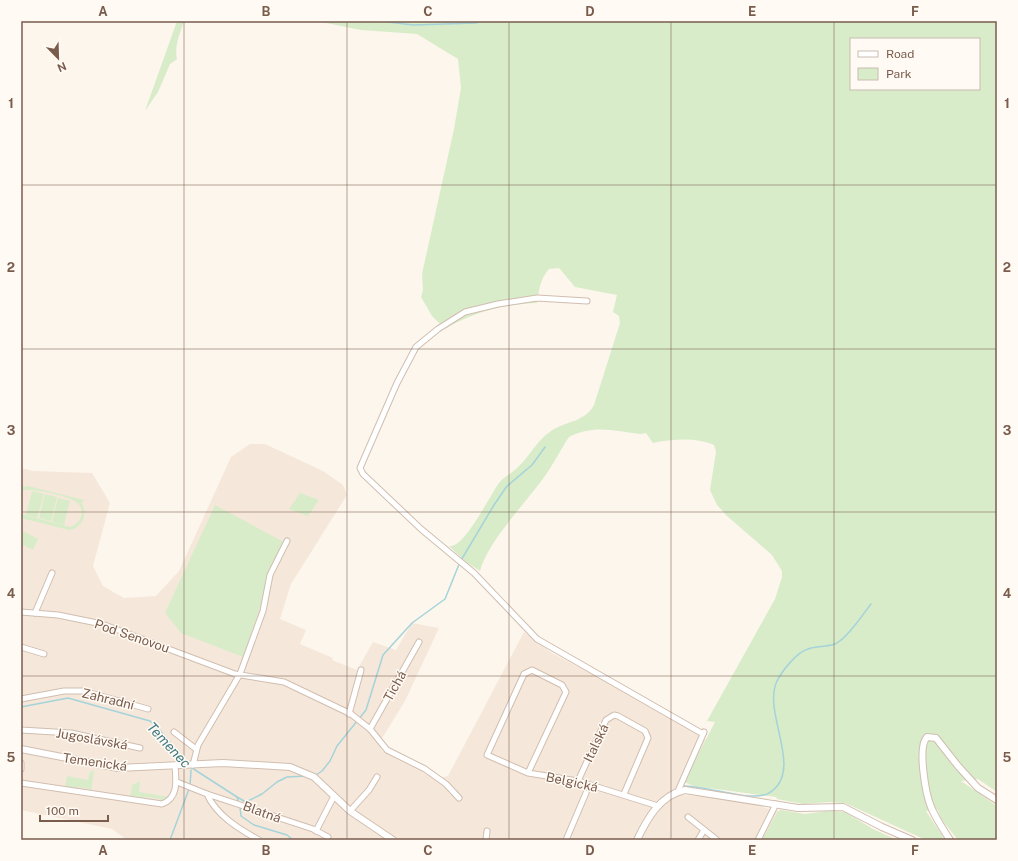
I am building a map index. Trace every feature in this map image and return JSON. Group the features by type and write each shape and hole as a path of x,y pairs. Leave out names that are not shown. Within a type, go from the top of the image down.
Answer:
{"street":[{"path":"587,301 536,298 498,304 465,312 438,328 416,347 397,384 360,468 363,474 420,529 476,575 537,639 703,732 678,792"},
{"path":"191,765 196,749 240,674 262,611 270,575 287,541"},
{"path":"35,613 52,572"},
{"name":"Pod Senovou","path":"21,612 58,615 102,624 235,674 284,682 349,714 370,729 387,750 425,769 446,784 459,798"},
{"name":"Tichá","path":"370,729 419,642"},
{"path":"21,647 44,654"},
{"path":"349,714 361,670"},
{"name":"Belgická","path":"528,773 566,692 562,685 536,671 527,671 524,674 487,755 528,773 578,781 624,794 658,806"},
{"name":"Zahradní","path":"21,699 64,691 83,692 148,709"},
{"name":"Italská","path":"578,781 606,720 614,716 618,716 645,731 648,738 624,794"},
{"name":"Jugoslávská","path":"21,730 71,733 140,748"},
{"path":"174,732 196,749"},
{"path":"950,840 934,814 926,792 922,751 924,740 927,737 936,738 978,788 997,800"},
{"name":"Temenická","path":"21,749 118,768 248,764 290,767 314,778 350,811 393,840"},
{"path":"21,763 21,769"},
{"path":"21,783 159,804 167,802 176,790 177,766"},
{"path":"350,811 369,790 377,777"},
{"name":"Blatná","path":"177,782 207,794 316,831 328,838"},
{"path":"637,840 658,806 669,796 678,792 695,791 798,808 844,806 882,827 912,840"},
{"path":"566,840 586,792"},
{"path":"207,794 212,806 240,829 258,840"},
{"path":"316,831 334,796"},
{"path":"758,840 776,804"},
{"path":"688,817 717,840"},
{"path":"698,840 704,830"},
{"path":"486,840 487,831"}],"shaded area":[{"path":"250,444 265,444 323,471 343,485 347,495 291,584 280,619 306,630 300,644 333,658 332,660 357,670 373,642 396,650 412,623 439,628 405,701 381,740 381,750 435,779 448,776 524,632 552,653 607,682 707,740 686,778 679,795 702,796 738,801 778,811 763,840 127,840 112,829 21,810 21,468 33,471 92,473 110,503 93,566 103,586 124,598 156,596 179,571 231,457"}],"green space":[{"path":"177,21 184,21 177,45 177,59 170,64 158,92 145,111"},
{"path":"316,21 997,21 997,792 978,779 961,781 997,806 997,840 958,840 942,820 937,809 926,811 945,840 926,840 845,803 830,802 803,804 777,799 776,797 694,786 684,782 715,722 707,721 775,599 782,577 782,571 772,555 727,516 717,505 710,490 716,452 714,445 707,442 692,440 668,440 653,443 646,433 641,434 614,430 596,430 578,433 569,437 547,473 500,533 484,559 480,571 466,562 449,546 455,545 469,531 499,483 522,463 546,435 557,428 586,415 590,411 594,405 620,323 619,316 613,312 617,295 575,287 559,268 549,269 546,273 539,289 537,303 513,305 489,310 467,318 445,329 432,316 421,297 423,290 422,274 454,129 461,88 458,59 417,34 361,30"},
{"path":"28,486 84,500 81,502 84,511 83,520 74,529 69,530 21,518 21,514 70,527 78,522 82,514 79,505 66,497 41,491 21,491 21,487"},
{"path":"32,491 44,494 37,518 26,515"},
{"path":"300,493 319,500 308,516 289,509"},
{"path":"45,494 57,497 51,521 39,518"},
{"path":"58,498 70,501 64,525 52,522"},
{"path":"215,505 284,542 267,577 262,602 243,657 181,633 165,613"},
{"path":"21,530 38,539 33,550 21,544"},
{"path":"93,770 91,792 87,792 90,789 78,787 74,790 74,787 65,787 67,776 88,780 90,771 92,772"},
{"path":"140,781 139,792 169,797 163,802 159,801 161,799 145,797 141,799 141,797 132,796 130,798 132,785"},
{"path":"781,810 805,814 827,811 845,812 873,829 897,840 762,840 778,811"}],"waterway":[{"path":"380,21 413,25 476,23 481,21"},
{"path":"316,775 322,771 330,761 337,746 366,710 383,655 412,623 445,599 460,562 494,505 507,486 532,465 545,447"},
{"path":"683,786 746,796 765,795 772,791 780,781 784,768 783,754 774,708 774,694 777,681 790,662 799,654 811,648 835,644 845,637 871,604"},
{"name":"Temenec","path":"21,707 68,698 150,721 159,729 186,763"},
{"name":"Temenec","path":"189,766 237,797 239,804"},
{"path":"190,786 191,770"},
{"path":"237,797 246,802 262,794 277,782 287,777 306,776"},
{"path":"170,840 189,789"},
{"name":"Temenec","path":"240,807 241,816 254,825 287,835 293,840"}]}
